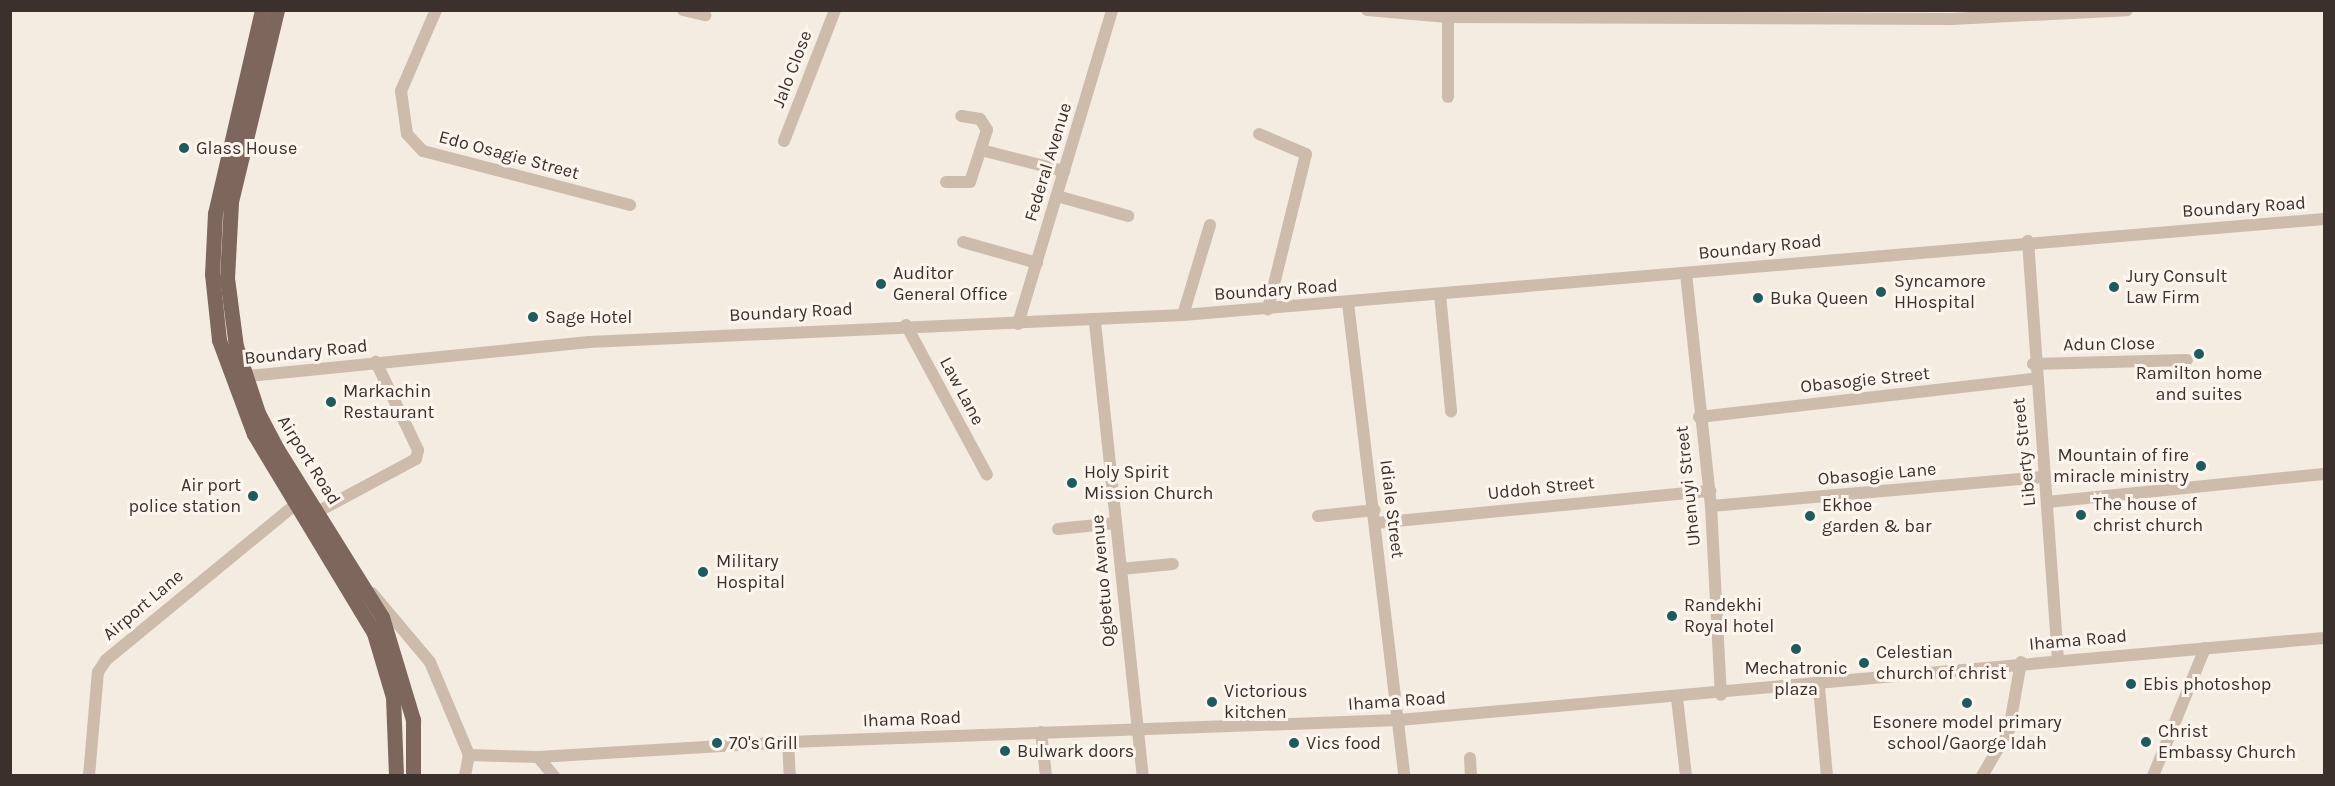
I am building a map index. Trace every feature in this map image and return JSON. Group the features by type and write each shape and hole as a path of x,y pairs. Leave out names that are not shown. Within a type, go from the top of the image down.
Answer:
{"main road":[{"name":"Airport Road","path":"262,10 212,238 216,319 231,381 254,434 296,504 360,590 378,642 393,697 396,776"},
{"name":"Airport Road","path":"277,10 240,152 226,245 233,324 262,422 319,511 405,683 413,720 413,776"}],"street":[{"name":"Edo Osagie Street","path":"436,10 401,91 407,134 423,151 630,205"},
{"path":"683,10 705,15"},
{"name":"Jalo Close","path":"784,141 835,10"},
{"name":"Federal Avenue","path":"1018,324 1112,10"},
{"path":"1366,10 1448,17 1685,14 2004,15 2127,10"},
{"path":"1448,17 1448,97"},
{"path":"946,182 970,182 987,124 961,116"},
{"path":"1259,134 1306,154 1268,309"},
{"path":"981,150 1064,171"},
{"path":"1057,196 1128,216"},
{"name":"Boundary Road","path":"231,381 246,373 589,342 906,325 1095,322 1348,303 2028,241 2325,219"},
{"path":"1183,315 1210,225"},
{"name":"Liberty Street","path":"2028,241 2033,364 2045,477 2058,659"},
{"path":"963,242 1037,263"},
{"name":"Uhenuyi Street","path":"1686,273 1699,417 1710,491 1721,695"},
{"path":"1440,294 1451,411"},
{"name":"Idiale Street","path":"1348,303 1375,510 1404,776"},
{"name":"Ogbetuo Avenue","path":"1095,322 1143,776"},
{"name":"Law Lane","path":"906,325 987,476"},
{"name":"Adun Close","path":"2033,364 2187,360"},
{"path":"319,511 416,459 418,450 376,362"},
{"name":"Obasogie Street","path":"1699,417 2035,379"},
{"path":"2047,502 2325,474"},
{"name":"Obasogie Lane","path":"1711,506 2045,477"},
{"name":"Uddoh Street","path":"1376,523 1710,491"},
{"name":"Airport Lane","path":"89,776 98,672 106,660 296,504"},
{"path":"1318,516 1375,510"},
{"path":"1058,529 1116,523"},
{"path":"1121,569 1173,564"},
{"path":"360,590 398,618 430,662 469,754 465,776"},
{"name":"Ihama Road","path":"469,754 538,757 788,742 1399,720 1819,687 2020,662 2325,638"},
{"path":"2153,776 2205,648"},
{"path":"1982,776 2013,720 2020,662"},
{"path":"1819,687 1827,776"},
{"path":"1677,698 1686,776"},
{"path":"1041,732 1046,776"},
{"path":"788,742 790,776"},
{"path":"538,757 554,776"},
{"path":"1470,758 1471,776"}],"place":[{"name":"Glass House","path":"184,148"},
{"name":"Auditor General Office","path":"881,284"},
{"name":"Jury Consult Law Firm","path":"2114,287"},
{"name":"Syncamore HHospital","path":"1881,292"},
{"name":"Buka Queen","path":"1758,298"},
{"name":"Sage Hotel","path":"533,317"},
{"name":"Ramilton home and suites","path":"2199,354"},
{"name":"Markachin Restaurant","path":"331,402"},
{"name":"Mountain of fire miracle ministry","path":"2201,466"},
{"name":"Holy Spirit Mission Church","path":"1072,483"},
{"name":"Air port police station","path":"253,496"},
{"name":"The house of christ church","path":"2081,515"},
{"name":"Ekhoe garden & bar","path":"1810,516"},
{"name":"Military Hospital","path":"703,572"},
{"name":"Randekhi Royal hotel","path":"1672,616"},
{"name":"Mechatronic plaza","path":"1796,649"},
{"name":"Celestian church of christ","path":"1864,663"},
{"name":"Ebis photoshop","path":"2131,684"},
{"name":"Victorious kitchen","path":"1212,702"},
{"name":"Esonere model primary school/Gaorge Idah","path":"1967,703"},
{"name":"Christ Embassy Church","path":"2146,742"},
{"name":"70's Grill","path":"717,743"},
{"name":"Vics food","path":"1294,743"},
{"name":"Bulwark doors","path":"1005,751"}]}
